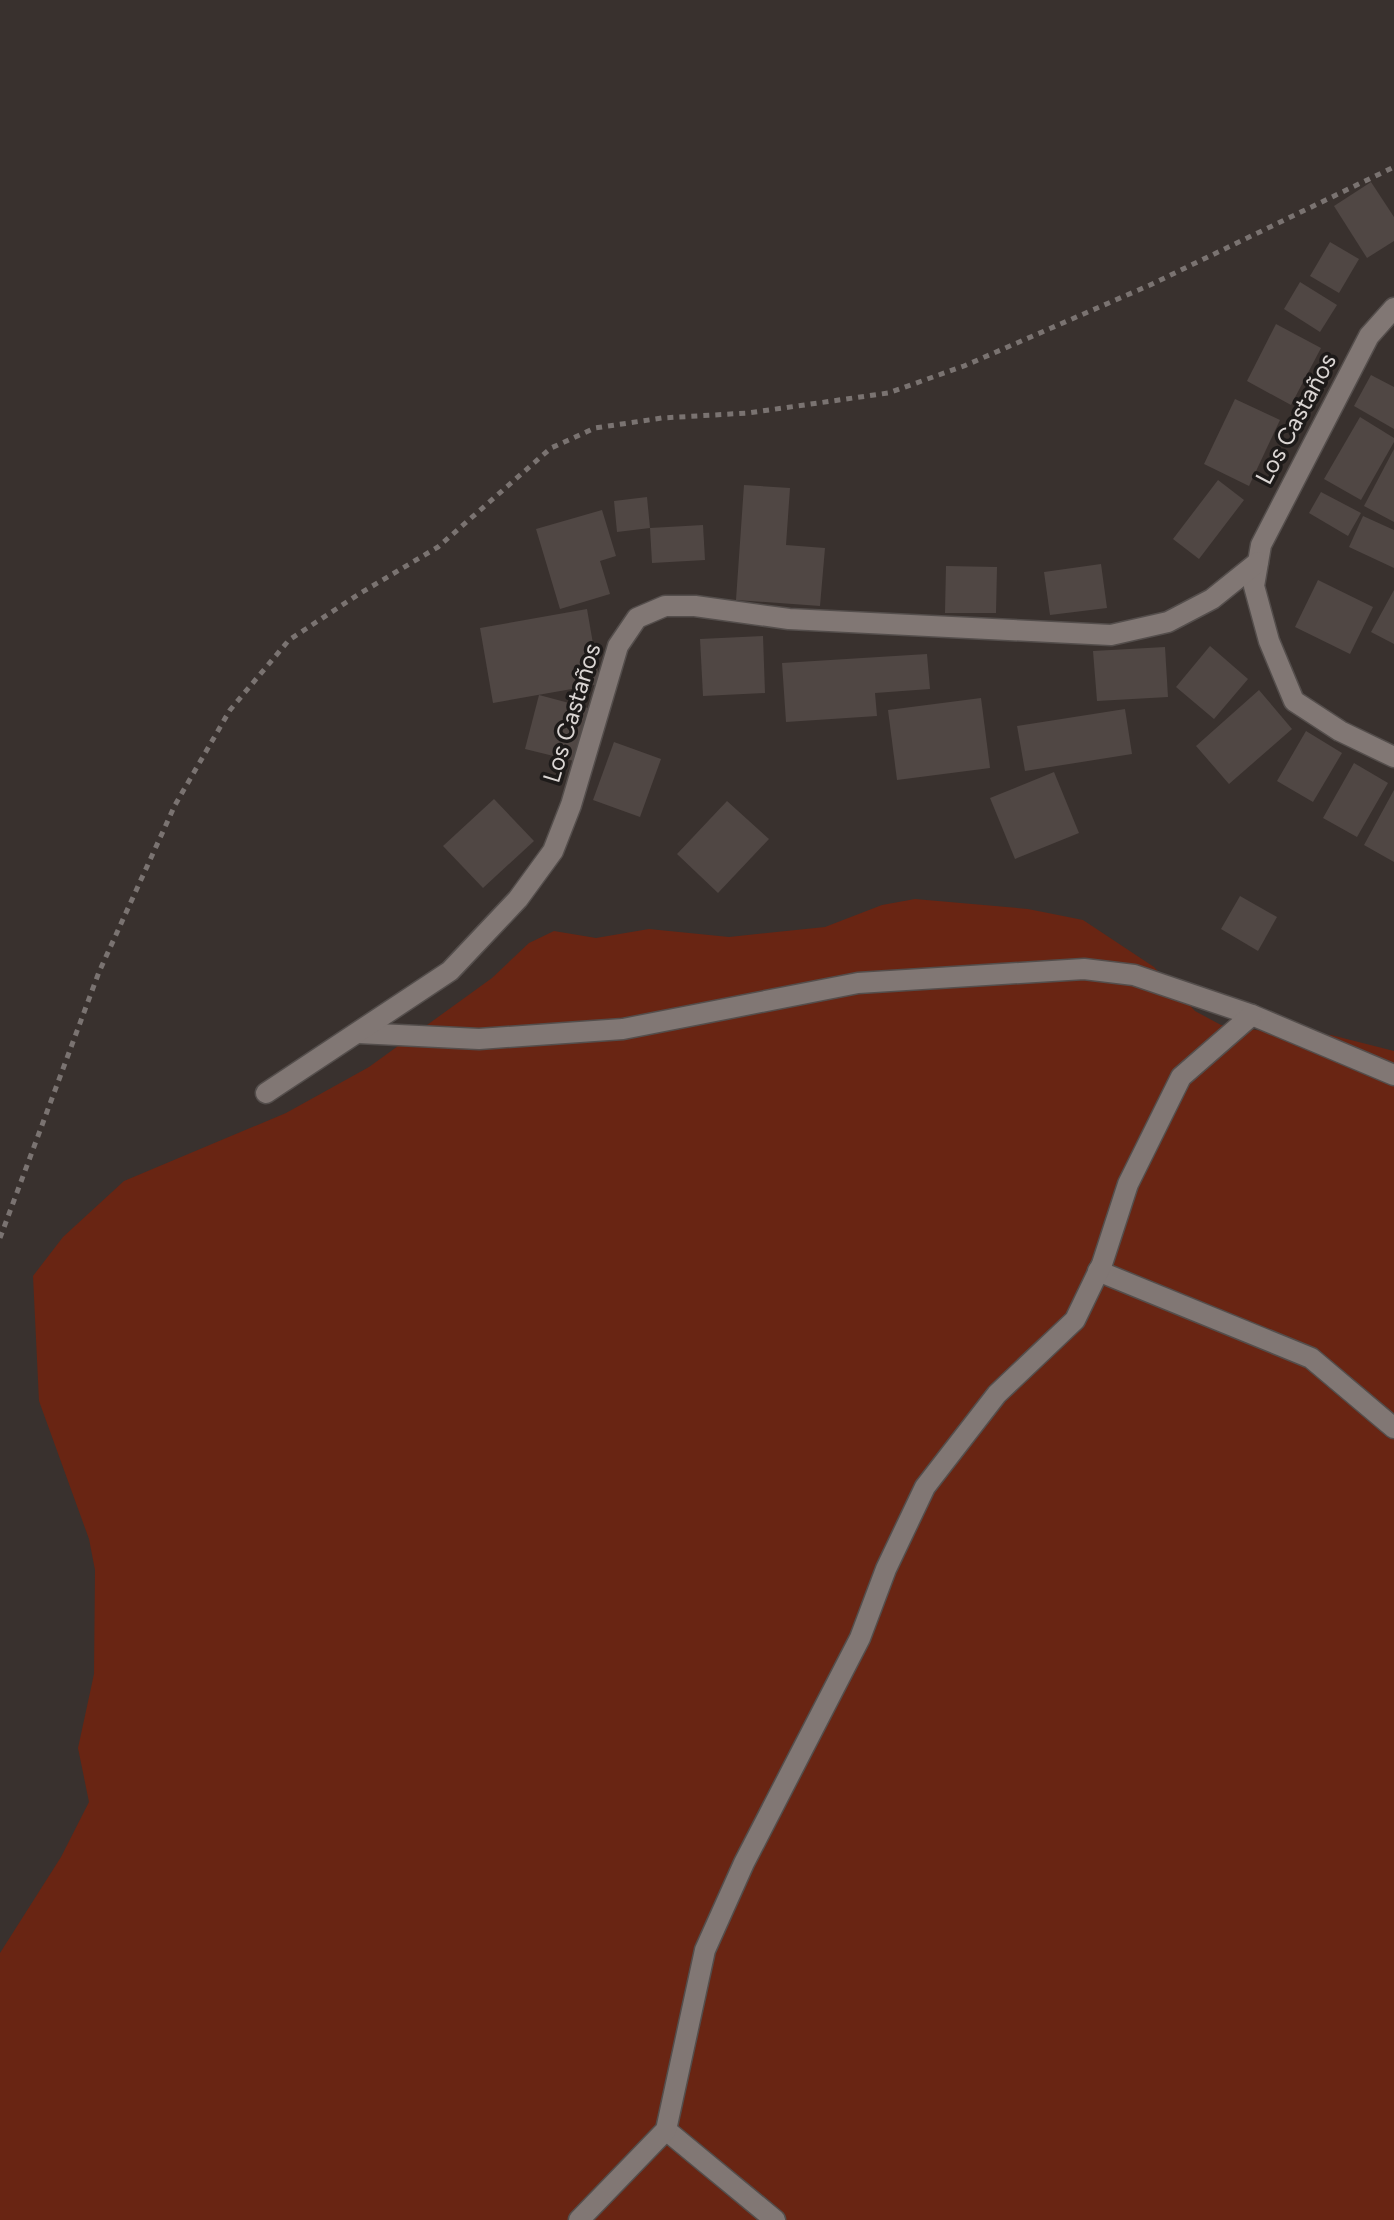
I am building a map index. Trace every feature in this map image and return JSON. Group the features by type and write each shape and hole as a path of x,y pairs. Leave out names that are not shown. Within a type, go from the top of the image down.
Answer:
{"street":[{"name":"Los Castaños","path":"1394,308 1369,336 1261,545 1254,586 1269,641 1294,701 1340,731 1394,757"},
{"name":"Los Castaños","path":"266,1093 450,971 518,899 553,851 571,805 618,646 637,618 665,606 695,606 789,619 1111,635 1168,622 1212,599 1258,562"},
{"path":"358,1033 479,1039 623,1029 858,983 1084,969 1134,975 1252,1015 1394,1075"},
{"path":"579,2220 666,2130 705,1950 744,1863 860,1638 886,1569 925,1487 997,1394 1075,1320 1098,1271 1128,1184 1181,1077 1252,1015"},
{"path":"1098,1271 1311,1358 1394,1428"},
{"path":"666,2130 775,2220"}],"path":[{"path":"0,1238 99,972 175,805 230,710 289,640 438,547 551,448 595,428 662,418 748,413 888,393 964,366 1150,285 1394,167"}],"shaded area":[{"path":"915,899 1028,909 1083,920 1154,967 1195,1011 1221,1025 1305,1037 1331,1035 1394,1051 1394,2220 0,2220 0,1953 61,1857 89,1802 78,1748 94,1674 95,1570 89,1539 39,1401 33,1276 63,1237 124,1181 286,1113 369,1067 492,978 529,943 554,931 596,938 649,929 729,937 825,927 882,905"}],"building":[{"path":"1371,182 1394,217 1394,241 1367,258 1334,206"},
{"path":"1330,242 1359,259 1339,293 1310,276"},
{"path":"1300,282 1337,305 1320,332 1284,309"},
{"path":"1276,324 1321,348 1291,405 1247,381"},
{"path":"1371,375 1394,387 1394,429 1354,406"},
{"path":"1235,399 1280,420 1249,486 1204,464"},
{"path":"1360,417 1394,438 1361,500 1324,479"},
{"path":"1394,449 1394,522 1364,506"},
{"path":"1218,480 1244,500 1199,559 1173,539"},
{"path":"744,485 790,488 786,545 825,548 820,606 736,600"},
{"path":"1321,492 1361,513 1348,536 1309,513"},
{"path":"647,497 650,528 617,532 614,501"},
{"path":"602,510 616,556 600,561 610,594 560,609 536,529"},
{"path":"1363,516 1394,530 1394,568 1349,547"},
{"path":"703,525 705,560 652,563 650,528"},
{"path":"1101,564 1107,608 1050,615 1044,572"},
{"path":"946,566 997,567 996,613 945,613"},
{"path":"1318,580 1373,607 1350,654 1295,627"},
{"path":"1394,590 1394,644 1371,632"},
{"path":"587,609 600,684 493,703 480,628"},
{"path":"763,636 765,693 703,696 700,639"},
{"path":"1210,646 1248,679 1214,719 1176,687"},
{"path":"1165,647 1168,697 1097,701 1093,651"},
{"path":"927,654 930,689 875,693 877,716 786,722 782,663"},
{"path":"1259,690 1292,729 1229,784 1196,746"},
{"path":"539,695 588,708 574,761 525,749"},
{"path":"981,698 990,768 897,780 888,710"},
{"path":"1125,709 1132,754 1025,771 1017,726"},
{"path":"1306,731 1342,753 1313,802 1277,781"},
{"path":"614,742 661,759 640,817 593,800"},
{"path":"1354,763 1388,783 1357,837 1323,818"},
{"path":"1054,772 1079,833 1015,859 990,798"},
{"path":"1394,790 1394,862 1364,845"},
{"path":"494,799 534,841 483,888 443,846"},
{"path":"727,801 769,839 718,893 677,854"},
{"path":"1240,896 1277,917 1258,951 1221,929"}]}
